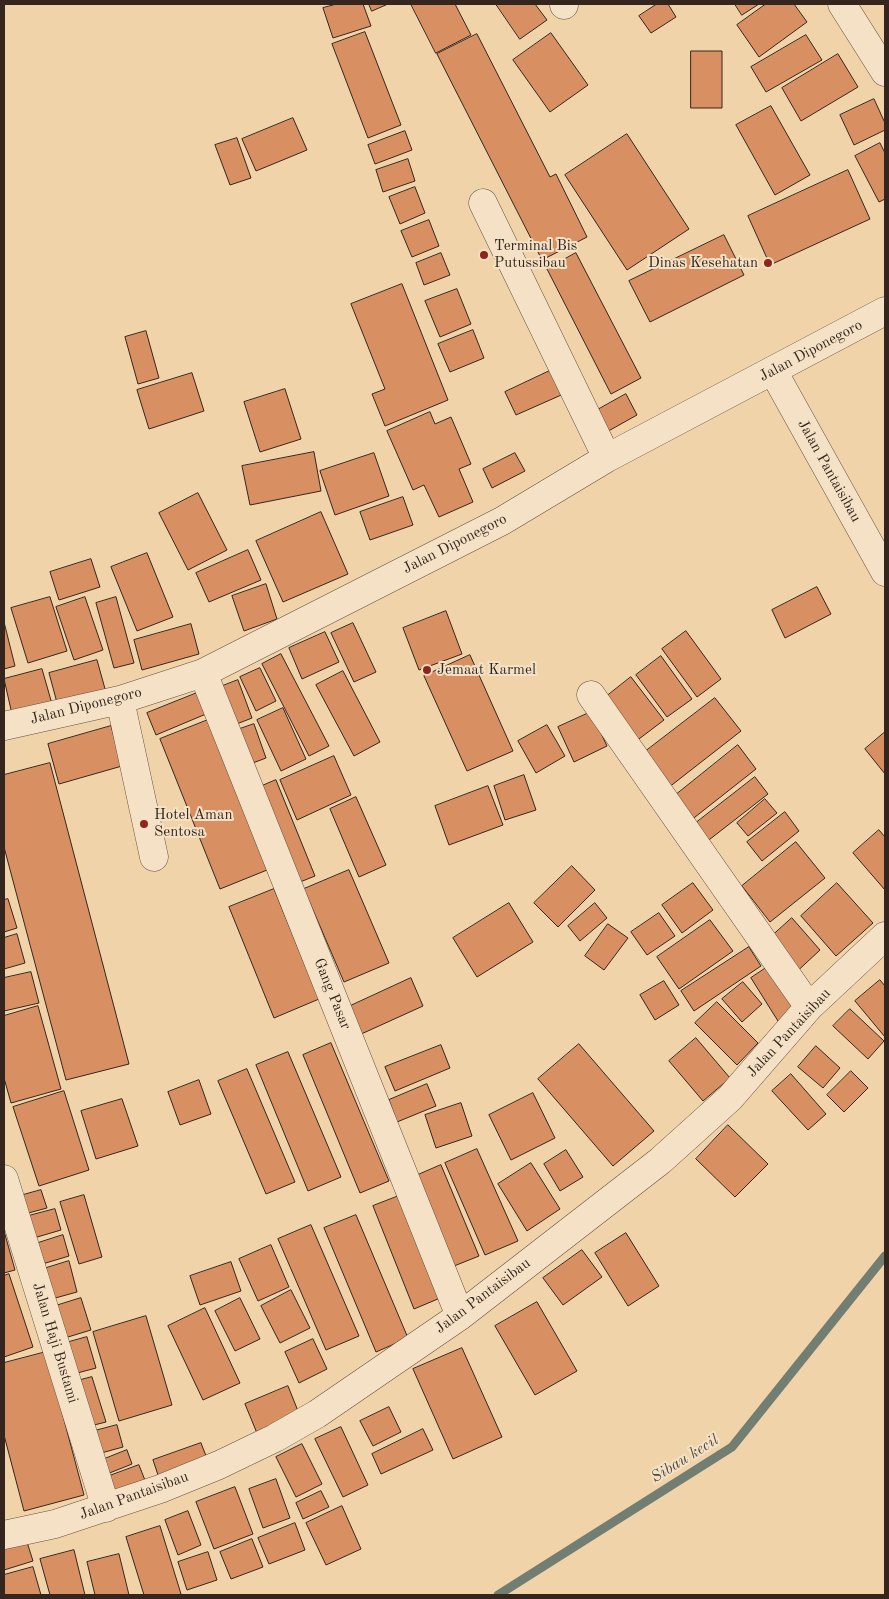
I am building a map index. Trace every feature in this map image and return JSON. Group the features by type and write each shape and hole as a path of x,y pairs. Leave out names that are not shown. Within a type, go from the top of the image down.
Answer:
{"street":[{"path":"842,4 885,72"},
{"path":"483,203 607,458"},
{"name":"Jalan Diponegoro","path":"4,726 120,700 203,673 502,521 607,458 885,311"},
{"name":"Jalan Pantaisibau","path":"773,371 885,572"},
{"name":"Gang Pasar","path":"203,673 460,1316"},
{"path":"591,695 809,1007"},
{"path":"120,700 154,857"},
{"name":"Jalan Pantaisibau","path":"4,1535 55,1524 106,1508 219,1465 275,1438 317,1414 460,1316 660,1161 730,1098 809,1007 885,936"},
{"name":"Jalan Haji Bustami","path":"4,1179 106,1508"}],"building":[{"path":"337,4 363,4 371,26 333,38 323,8"},
{"path":"369,4 388,4 372,11"},
{"path":"411,4 455,4 471,35 436,53"},
{"path":"496,4 535,4 547,20 520,39"},
{"path":"657,4 668,4 676,17 651,33 639,16"},
{"path":"735,4 759,4 742,15"},
{"path":"766,4 794,4 807,22 759,57 737,25"},
{"path":"365,32 401,125 368,138 332,44"},
{"path":"551,33 588,85 550,112 513,60"},
{"path":"477,34 550,177 556,174 587,237 542,260 437,54"},
{"path":"806,35 822,60 766,92 751,67"},
{"path":"691,51 722,51 722,108 691,108"},
{"path":"838,54 858,87 801,121 782,88"},
{"path":"874,99 885,123 885,130 854,145 840,115"},
{"path":"771,106 810,175 775,195 736,125"},
{"path":"293,118 307,150 256,171 242,139"},
{"path":"405,131 412,150 375,164 368,145"},
{"path":"627,134 689,229 627,270 565,175"},
{"path":"237,138 251,178 230,185 215,145"},
{"path":"880,143 885,153 885,199 879,202 855,156"},
{"path":"408,159 415,181 383,192 376,170"},
{"path":"848,170 870,219 770,265 748,216"},
{"path":"415,187 425,213 400,224 389,197"},
{"path":"429,220 439,246 412,257 401,231"},
{"path":"724,235 744,275 650,322 629,281"},
{"path":"441,253 450,275 424,285 416,263"},
{"path":"576,253 641,378 611,394 547,269"},
{"path":"402,284 448,400 385,426 372,394 385,389 351,304"},
{"path":"457,289 471,324 440,337 425,301"},
{"path":"473,330 484,358 450,372 438,344"},
{"path":"146,331 159,378 138,384 125,337"},
{"path":"556,368 568,392 516,415 505,392"},
{"path":"192,373 204,411 149,429 137,390"},
{"path":"285,389 301,439 260,452 244,402"},
{"path":"626,394 637,415 603,434 592,413"},
{"path":"430,412 435,424 451,417 471,464 459,469 473,502 439,517 424,485 413,490 387,431"},
{"path":"314,452 321,491 250,505 242,466"},
{"path":"374,453 389,496 335,515 320,471"},
{"path":"515,453 525,471 492,488 483,469"},
{"path":"198,493 227,550 188,570 159,513"},
{"path":"403,497 413,525 370,540 360,512"},
{"path":"321,512 348,574 283,602 256,541"},
{"path":"248,550 261,580 209,602 196,573"},
{"path":"147,553 173,617 137,631 111,567"},
{"path":"91,559 100,587 59,600 50,572"},
{"path":"266,584 277,619 244,631 232,596"},
{"path":"817,587 831,614 785,638 772,610"},
{"path":"50,597 67,651 28,663 11,608"},
{"path":"85,597 103,650 74,660 56,607"},
{"path":"116,597 134,663 114,668 96,603"},
{"path":"446,611 462,654 419,670 403,628"},
{"path":"4,622 15,666 4,669"},
{"path":"353,623 376,672 354,682 331,633"},
{"path":"191,624 199,654 142,670 134,640"},
{"path":"686,631 721,679 697,697 662,649"},
{"path":"325,632 339,662 302,679 289,648"},
{"path":"281,654 329,746 309,756 262,664"},
{"path":"470,655 513,751 467,771 424,676"},
{"path":"661,656 692,699 667,717 636,675"},
{"path":"97,660 107,696 59,710 49,673"},
{"path":"260,668 276,701 256,711 240,677"},
{"path":"42,669 52,704 12,714 4,679"},
{"path":"343,671 380,742 354,756 316,685"},
{"path":"631,677 664,720 635,742 602,700"},
{"path":"238,680 252,718 234,725 220,687"},
{"path":"197,693 206,714 156,735 147,713"},
{"path":"715,698 741,731 659,795 633,761"},
{"path":"283,708 306,759 281,771 257,720"},
{"path":"591,712 607,746 574,762 558,727"},
{"path":"213,718 272,868 220,889 160,739"},
{"path":"254,724 266,758 250,764 237,730"},
{"path":"547,725 565,756 536,773 518,741"},
{"path":"111,726 122,766 59,784 48,744"},
{"path":"885,732 885,774 865,749"},
{"path":"738,745 756,769 690,821 672,798"},
{"path":"334,756 351,795 297,820 280,780"},
{"path":"50,763 129,1064 66,1080 4,847 4,775"},
{"path":"524,775 536,810 505,820 494,786"},
{"path":"755,777 768,794 705,843 692,826"},
{"path":"276,780 315,876 295,884 255,789"},
{"path":"488,786 503,825 449,845 435,806"},
{"path":"356,797 386,865 359,877 330,809"},
{"path":"765,799 777,813 748,836 737,823"},
{"path":"785,812 799,831 762,861 747,842"},
{"path":"879,830 885,837 885,890 853,853"},
{"path":"796,842 825,878 770,922 742,886"},
{"path":"572,866 595,890 558,927 534,903"},
{"path":"349,870 389,963 344,982 304,889"},
{"path":"693,883 713,910 682,933 662,905"},
{"path":"837,883 873,923 836,956 801,916"},
{"path":"274,889 319,999 274,1018 229,907"},
{"path":"8,899 17,928 4,932 4,900"},
{"path":"509,903 533,942 477,977 453,938"},
{"path":"595,903 607,918 580,941 568,926"},
{"path":"659,913 675,936 647,955 631,932"},
{"path":"792,918 820,950 791,977 762,945"},
{"path":"710,920 733,951 679,989 657,957"},
{"path":"608,924 628,938 604,970 585,956"},
{"path":"17,934 25,963 4,969 4,938"},
{"path":"749,947 761,966 694,1011 681,991"},
{"path":"775,962 807,1013 783,1029 751,978"},
{"path":"31,972 39,1003 4,1011 4,978"},
{"path":"411,978 423,1006 359,1035 346,1008"},
{"path":"880,980 885,986 885,1037 855,1001"},
{"path":"664,981 679,1005 655,1020 640,995"},
{"path":"743,982 762,1004 742,1022 722,999"},
{"path":"717,1002 758,1043 737,1065 695,1023"},
{"path":"38,1006 61,1089 11,1103 4,1078 4,1016"},
{"path":"850,1009 884,1041 868,1059 833,1026"},
{"path":"696,1038 730,1078 703,1101 669,1061"},
{"path":"331,1043 389,1181 360,1193 303,1055"},
{"path":"579,1044 654,1131 613,1166 538,1079"},
{"path":"441,1045 450,1068 395,1091 385,1067"},
{"path":"816,1046 840,1068 823,1088 798,1067"},
{"path":"288,1052 341,1177 308,1191 256,1065"},
{"path":"247,1069 295,1182 266,1194 218,1081"},
{"path":"851,1071 868,1088 844,1112 827,1095"},
{"path":"791,1074 826,1114 808,1130 772,1091"},
{"path":"199,1080 211,1114 180,1125 168,1092"},
{"path":"427,1084 436,1106 397,1122 389,1100"},
{"path":"64,1091 89,1170 39,1186 13,1107"},
{"path":"533,1093 555,1138 511,1160 489,1115"},
{"path":"122,1099 138,1146 96,1159 81,1111"},
{"path":"461,1103 472,1136 436,1148 425,1115"},
{"path":"728,1125 768,1164 735,1197 696,1159"},
{"path":"477,1149 518,1241 485,1255 445,1163"},
{"path":"566,1150 583,1177 560,1191 544,1164"},
{"path":"531,1163 560,1209 527,1231 498,1184"},
{"path":"441,1165 479,1256 449,1268 411,1178"},
{"path":"41,1190 47,1208 21,1215 16,1197"},
{"path":"404,1194 445,1296 414,1309 373,1206"},
{"path":"84,1195 102,1257 79,1264 60,1202"},
{"path":"55,1209 61,1230 27,1240 21,1218"},
{"path":"356,1215 408,1338 376,1352 324,1228"},
{"path":"311,1225 359,1336 326,1350 278,1239"},
{"path":"4,1231 15,1270 4,1273"},
{"path":"626,1233 659,1286 628,1306 595,1253"},
{"path":"63,1235 69,1256 39,1265 32,1245"},
{"path":"271,1245 289,1287 258,1301 239,1259"},
{"path":"582,1250 602,1277 563,1305 543,1278"},
{"path":"69,1261 77,1292 48,1300 40,1270"},
{"path":"231,1262 241,1291 200,1305 190,1276"},
{"path":"9,1274 33,1347 4,1357 4,1276"},
{"path":"291,1290 310,1328 280,1343 261,1306"},
{"path":"81,1298 91,1330 58,1340 49,1308"},
{"path":"240,1298 260,1339 235,1351 215,1311"},
{"path":"537,1302 577,1371 535,1395 495,1326"},
{"path":"205,1308 240,1383 203,1400 168,1326"},
{"path":"146,1316 172,1405 119,1421 93,1332"},
{"path":"87,1337 96,1368 70,1375 62,1344"},
{"path":"313,1339 327,1369 299,1383 285,1352"},
{"path":"462,1348 502,1437 453,1459 413,1369"},
{"path":"46,1352 84,1495 24,1511 4,1435 4,1363"},
{"path":"92,1377 106,1422 86,1427 73,1382"},
{"path":"288,1386 302,1421 259,1438 245,1404"},
{"path":"389,1407 401,1432 373,1446 360,1421"},
{"path":"117,1425 123,1447 94,1455 87,1433"},
{"path":"341,1427 368,1485 343,1497 315,1439"},
{"path":"423,1429 433,1450 381,1474 372,1454"},
{"path":"201,1443 210,1466 161,1484 153,1460"},
{"path":"302,1444 322,1484 296,1497 276,1457"},
{"path":"127,1450 132,1464 102,1476 97,1462"},
{"path":"139,1465 148,1488 114,1501 104,1478"},
{"path":"276,1479 290,1518 263,1528 249,1489"},
{"path":"235,1487 253,1534 214,1549 196,1502"},
{"path":"321,1491 329,1507 303,1519 296,1503"},
{"path":"342,1506 361,1549 326,1565 306,1523"},
{"path":"188,1511 201,1545 178,1555 165,1520"},
{"path":"295,1523 305,1550 269,1564 258,1538"},
{"path":"160,1526 181,1594 178,1595 144,1595 126,1537"},
{"path":"252,1539 263,1567 231,1579 220,1552"},
{"path":"27,1542 33,1561 4,1570 4,1549"},
{"path":"74,1550 85,1595 50,1595 40,1559"},
{"path":"208,1552 217,1580 187,1590 178,1562"},
{"path":"119,1554 129,1595 95,1595 87,1562"},
{"path":"33,1567 41,1595 4,1595 4,1575"}],"waterway":[{"name":"Sibau kecil","path":"498,1595 732,1447 885,1256"}],"place":[{"name":"Terminal Bis Putussibau","path":"484,255"},
{"name":"Dinas Kesehatan","path":"768,263"},
{"name":"Jemaat Karmel","path":"427,670"},
{"name":"Hotel Aman Sentosa","path":"144,824"}]}
